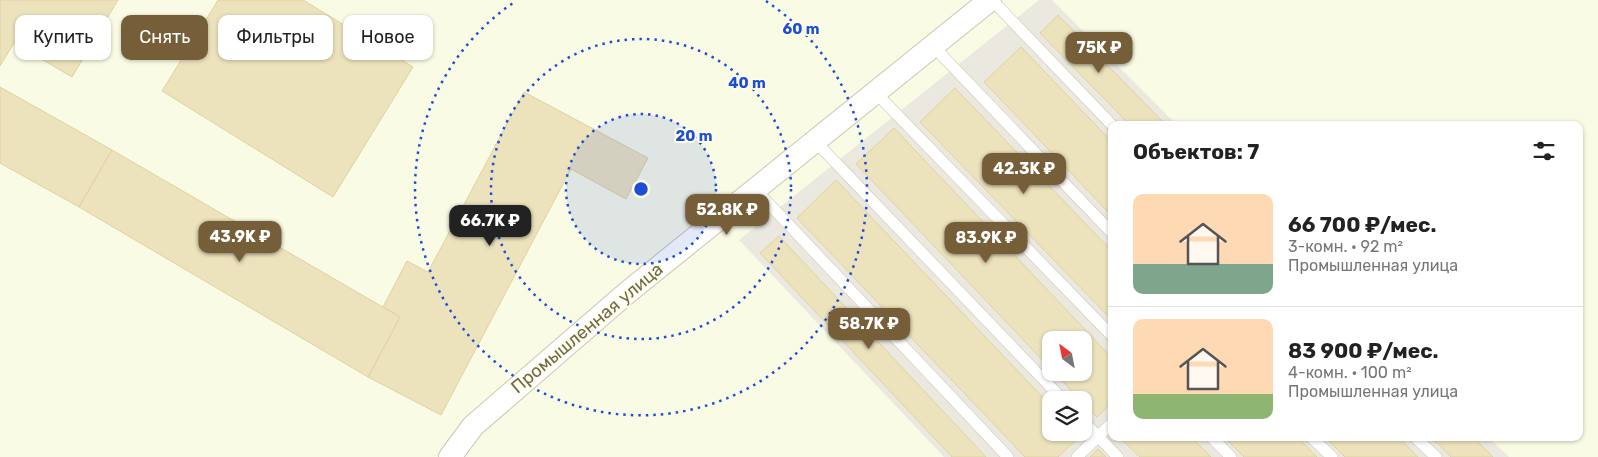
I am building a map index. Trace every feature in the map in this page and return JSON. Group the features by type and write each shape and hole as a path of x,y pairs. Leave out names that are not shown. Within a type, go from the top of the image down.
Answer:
{"street":[{"name":"Промышленная улица","path":"450,457 473,426 628,292 991,0"}],"lane":[{"path":"991,0 1108,121"},
{"path":"933,46 1108,229"},
{"path":"875,92 1108,332"},
{"path":"815,141 1054,391"},
{"path":"755,189 1008,457"},
{"path":"1077,457 1108,427"},
{"path":"1092,431 1118,457"},
{"path":"1215,441 1231,457"},
{"path":"1315,441 1332,457"},
{"path":"1419,441 1436,457"}],"shaded area":[{"path":"1039,0 1052,0 1173,121 1108,121 1108,441 1492,441 1509,457 944,457 739,240"}],"building":[{"path":"0,0 118,0 109,15 15,15 15,44 0,66"},
{"path":"218,0 303,0 328,15 218,15 218,60 333,60 333,18 343,24 343,60 402,60 413,67 333,197 162,91 181,60 208,60 208,16"},
{"path":"1058,15 1162,121 1126,121 1040,33"},
{"path":"1021,47 1108,138 1108,212 984,82"},
{"path":"43,60 82,60 72,77"},
{"path":"0,87 112,150 79,207 0,163"},
{"path":"955,88 1108,247 1108,316 920,122"},
{"path":"524,92 648,158 626,199 571,169 441,415 368,377 400,317 383,307 407,261 428,272"},
{"path":"894,128 1086,331 1042,331 1042,360 856,164"},
{"path":"112,150 400,317 368,377 79,207"},
{"path":"836,180 1042,397 1042,441 1075,441 1058,457 1025,457 797,218"},
{"path":"779,236 986,457 952,457 760,253"},
{"path":"1092,337 1108,354 1108,406 1097,417 1092,412 1092,391 1072,391 1062,381 1092,381"},
{"path":"1123,441 1195,441 1211,457 1140,457"},
{"path":"1228,441 1301,441 1317,457 1244,457"},
{"path":"1329,441 1402,441 1418,457 1345,457"},
{"path":"1435,441 1477,441 1493,457 1451,457"},
{"path":"1098,449 1106,457 1090,457"}]}
